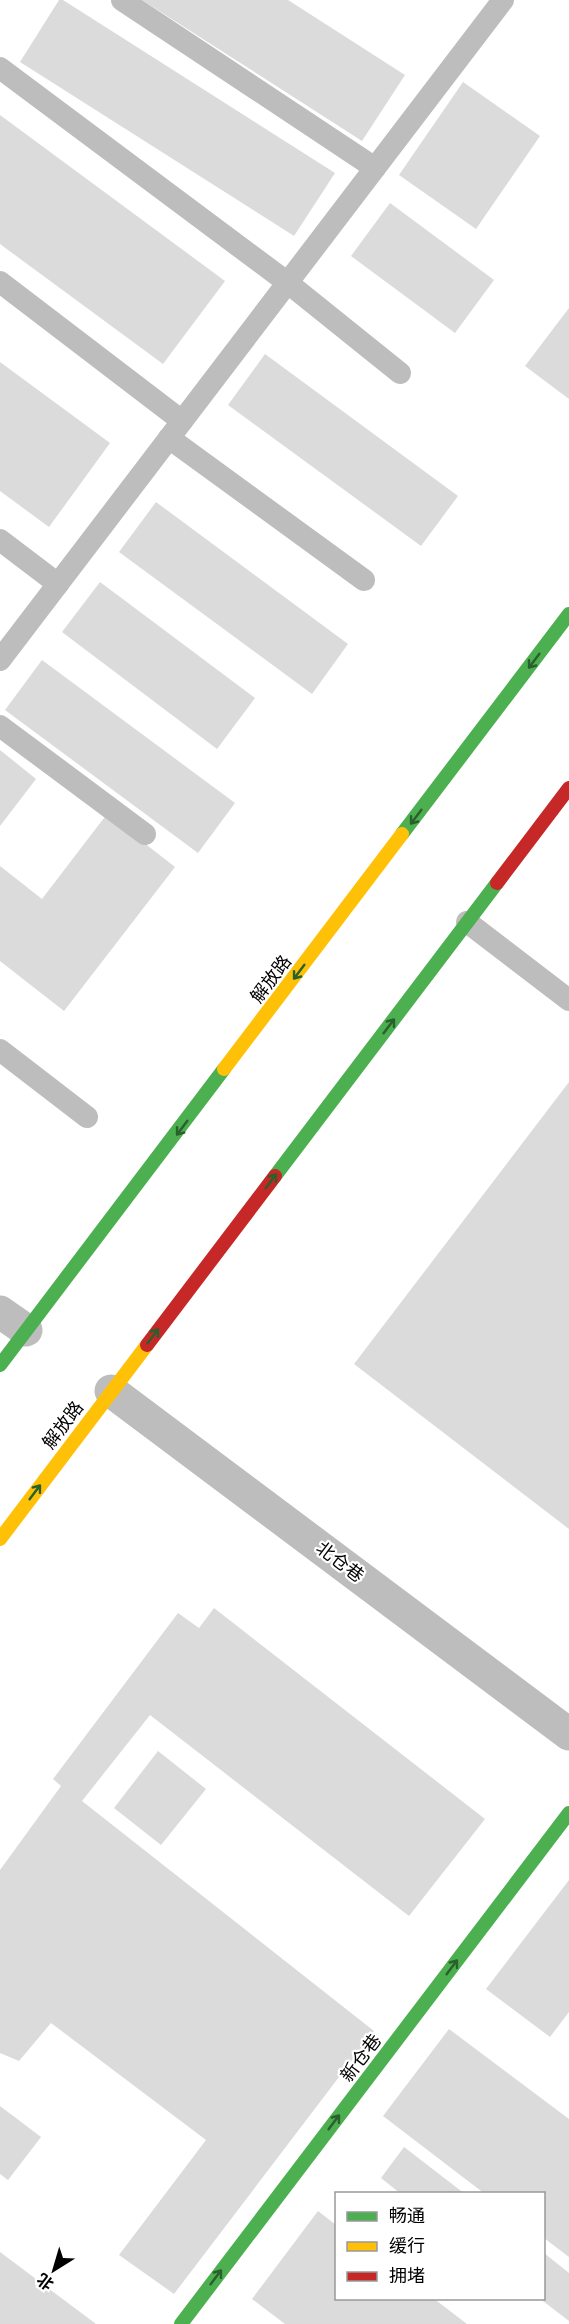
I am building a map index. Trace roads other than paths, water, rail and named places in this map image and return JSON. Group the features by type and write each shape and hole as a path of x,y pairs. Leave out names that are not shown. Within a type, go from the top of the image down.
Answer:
{"main road":[{"name":"解放路","path":"0,1365 569,614"},
{"name":"解放路","path":"0,1539 569,788"},
{"name":"新仓巷","path":"181,2324 569,1813"}],"street":[{"path":"0,1312 27,1330"},
{"name":"北仓巷","path":"111,1391 569,1734"}],"lane":[{"path":"122,0 375,168"},
{"path":"0,660 499,2"},
{"path":"0,68 288,283 400,373"},
{"path":"0,282 176,430 364,580"},
{"path":"0,540 58,584"},
{"path":"0,726 145,834"},
{"path":"467,922 569,1000"},
{"path":"0,1050 87,1117"}]}
